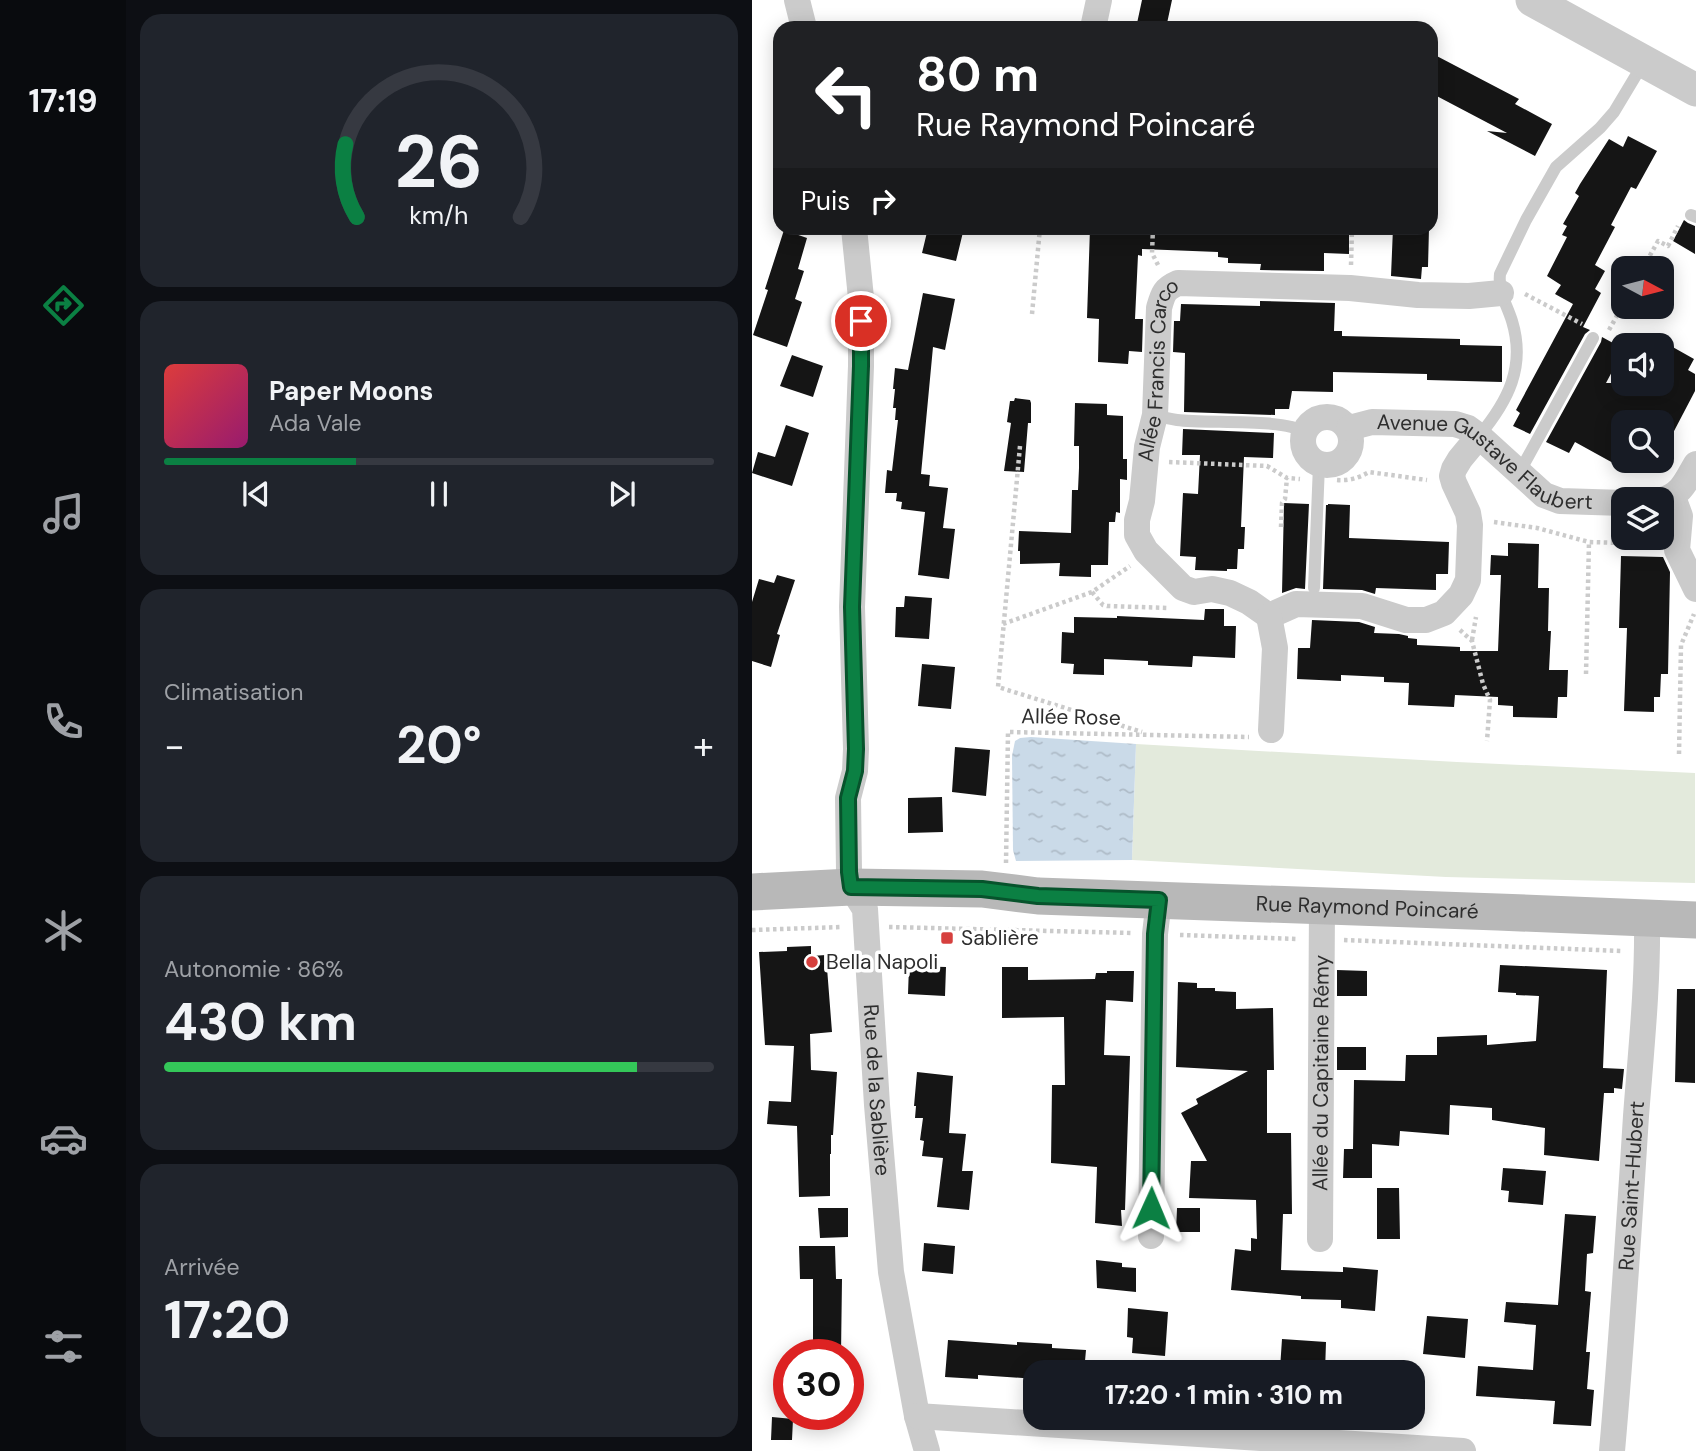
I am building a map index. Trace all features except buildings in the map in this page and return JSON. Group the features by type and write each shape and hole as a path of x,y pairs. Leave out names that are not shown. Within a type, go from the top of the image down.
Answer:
{"main road":[{"name":"Rue Raymond Poincaré","path":"752,913 852,908 982,889 1038,896 1695,920"},
{"name":"Rue Raymond Poincaré","path":"752,892 852,908"}],"street":[{"path":"797,0 802,21"},
{"path":"1094,21 1099,0"},
{"path":"1532,0 1695,90"},
{"name":"Rue de la Sablière","path":"855,235 861,298 861,366 852,607 856,749 855,771 848,798 849,872 877,1105 891,1272 917,1416 927,1451"},
{"name":"Allée Francis Carco","path":"1146,551 1138,535 1137,520 1142,501 1147,447 1155,415 1159,308 1163,294 1169,287 1178,283 1350,288 1418,295 1469,296 1500,288"},
{"name":"Avenue Gustave Flaubert","path":"1305,432 1308,425 1321,416 1337,418 1349,428 1352,443 1347,457 1319,472"},
{"name":"Avenue Gustave Flaubert","path":"1349,428 1372,422 1456,424 1479,436 1544,495 1560,501 1611,503"},
{"path":"1305,432 1302,439 1307,455 1319,472"},
{"path":"1269,616 1296,604 1362,606 1406,620 1426,620 1441,614 1461,596 1468,580 1470,524 1452,476 1460,459 1479,436"},
{"path":"1674,494 1682,488 1695,464"},
{"path":"1674,506 1681,516 1677,550 1695,589"},
{"path":"1146,551 1183,588 1194,592 1212,589 1230,593 1269,616 1275,648 1271,730"},
{"path":"1151,1236 1155,934 1159,900"},
{"name":"Allée du Capitaine Rémy","path":"1320,1239 1322,905"},
{"name":"Rue Saint-Hubert","path":"1612,1451 1623,1321 1647,919"},
{"path":"917,1416 1463,1451"}],"lane":[{"path":"1479,436 1502,405 1512,384 1517,363 1517,341 1500,288 1500,274 1556,167 1614,112 1644,61"},
{"path":"1519,474 1599,337"},
{"path":"1155,415 1177,420 1274,425 1298,428 1305,432"},
{"path":"1314,588 1319,472"}],"path":[{"path":"1650,256 1658,241 1668,246 1679,226"},
{"path":"1032,314 1039,235"},
{"path":"1153,235 1152,253 1169,287"},
{"path":"1350,288 1352,235"},
{"path":"1500,288 1513,287 1582,324"},
{"path":"1599,337 1612,319"},
{"path":"1020,446 998,687 1149,734"},
{"path":"1147,460 1267,466 1287,478 1319,472 1344,481 1362,477 1369,472 1438,481"},
{"path":"1281,527 1287,478"},
{"path":"1470,524 1493,522 1537,528 1589,542 1671,545 1677,550"},
{"path":"1586,674 1589,542"},
{"path":"1003,624 1092,592 1138,560 1146,551"},
{"path":"1092,592 1107,606 1179,608 1185,605 1194,592"},
{"path":"1679,754 1681,645 1695,610"},
{"path":"1441,614 1472,641 1490,700 1487,741"},
{"name":"Allée Rose","path":"1005,873 1008,732 1266,737 1271,730"},
{"path":"752,930 852,908 897,927"}],"shaded area":[{"path":"1136,744 1695,773 1695,883 1446,877 1132,860"}],"water":[{"path":"1031,737 1136,744 1132,860 1016,861 1013,850 1012,756 1015,741"}],"place":[{"name":"Sablière","path":"947,938"},
{"name":"Bella Napoli","path":"812,962"}],"route":[{"path":"861,321 852,607 856,749 855,771 848,798 851,887 982,889 1038,896 1159,900 1155,934 1151,1208"}]}
